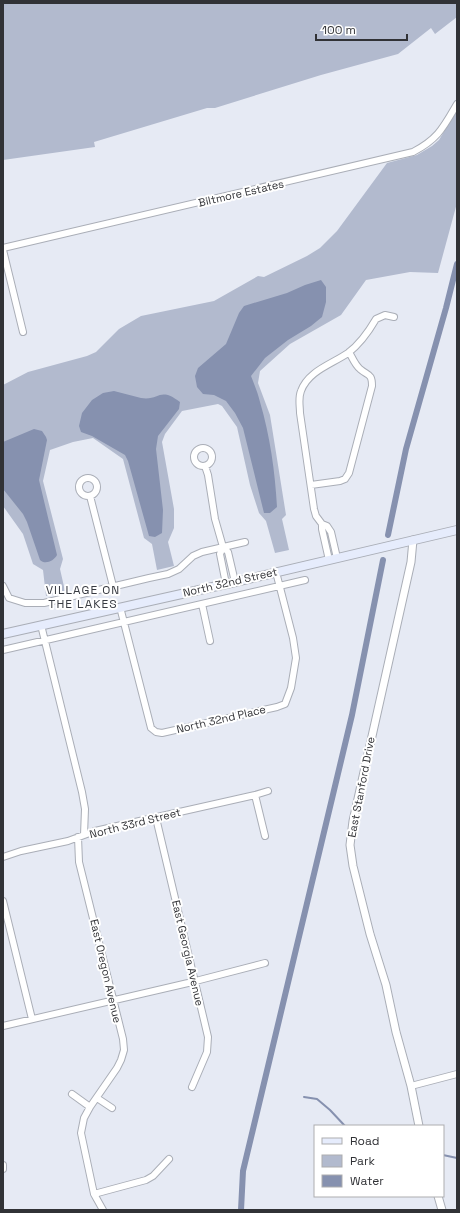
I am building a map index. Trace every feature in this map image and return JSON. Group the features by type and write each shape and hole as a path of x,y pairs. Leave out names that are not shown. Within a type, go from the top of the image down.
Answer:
{"main road":[{"name":"North 32nd Street","path":"3,634 457,530"}],"street":[{"name":"Biltmore Estates","path":"3,249 410,153 422,147 435,137 444,126 457,104"},
{"path":"3,249 23,332"},
{"path":"333,559 322,529 322,524 316,516 314,509 300,413 299,400 301,392 306,381 313,374 349,352 359,343 376,319 386,316 394,317"},
{"path":"311,485 340,481 345,479 349,473 372,386 372,380 369,374 359,369 349,352"},
{"path":"205,466 208,474 215,519 222,547 220,554 221,562 231,583"},
{"path":"90,496 113,586"},
{"name":"East Stanford Drive","path":"413,540 411,562 353,821 350,844 353,866 370,934 386,985 401,1055 411,1086 419,1125"},
{"path":"3,586 9,598 34,604 168,574 179,569 193,556 202,552 245,542"},
{"path":"222,547 228,552 230,560 231,583"},
{"path":"221,562 230,560"},
{"path":"276,572 279,586"},
{"name":"North 32nd Street","path":"3,650 305,580"},
{"name":"North 32nd Place","path":"124,622 151,728 156,732 162,733 276,707 285,704 288,697 296,658 293,638 279,586"},
{"path":"202,604 210,641"},
{"path":"120,607 124,622"},
{"name":"East Oregon Avenue","path":"41,625 85,809 79,862 123,1039 124,1050 117,1068 90,1106 84,1118 81,1133 94,1194 103,1210"},
{"name":"North 33rd Street","path":"3,857 96,831 268,791"},
{"path":"255,795 265,836"},
{"name":"East Georgia Avenue","path":"156,818 208,1037 207,1052 192,1087"},
{"path":"3,901 32,1019"},
{"path":"3,1026 265,963"},
{"path":"411,1086 457,1074"},
{"path":"72,1094 90,1106"},
{"path":"96,1098 112,1108"},
{"path":"94,1194 146,1180 153,1176 169,1159"},
{"path":"438,1197 442,1210"}],"green space":[{"path":"3,3 457,3 457,17 435,34 431,28 398,54 321,75 215,108 207,108 94,142 95,147 3,160"},
{"path":"457,110 457,203 438,273 410,272 366,280 341,315 290,344 260,371 258,383 270,415 286,515 282,519 289,550 275,553 266,521 259,513 250,485 237,427 222,406 218,404 182,411 165,434 162,442 174,509 174,528 168,542 174,566 157,570 152,544 144,538 123,459 93,438 73,442 50,450 43,481 63,559 60,569 65,591 46,596 43,570 33,564 23,534 3,506 3,385 28,372 87,356 96,352 119,329 141,316 214,301 258,276 264,277 307,256 320,248 337,231 387,163 417,155 432,146 439,140"}],"water":[{"path":"321,280 326,287 326,302 322,317 265,358 251,376 267,428 275,480 277,507 270,513 264,513 243,428 235,413 226,401 214,395 203,394 197,387 195,376 198,368 226,344 239,313 244,306 287,293"},
{"path":"114,391 141,398 152,398 163,394 173,397 180,402 179,409 158,436 156,449 163,510 162,533 155,537 149,536 125,455 92,436 81,432 79,426 82,413 92,400 103,393"},
{"path":"34,429 42,431 47,440 39,480 57,555 49,562 40,560 23,514 3,489 3,442"}],"waterway":[{"path":"388,535 406,449 457,264"},
{"path":"241,1210 243,1171 352,715 383,560"},
{"path":"304,1097 317,1099 344,1125"},
{"path":"444,1155 457,1158"}],"district":[{"name":"VILLAGE ON THE LAKES","path":"83,597"}]}
